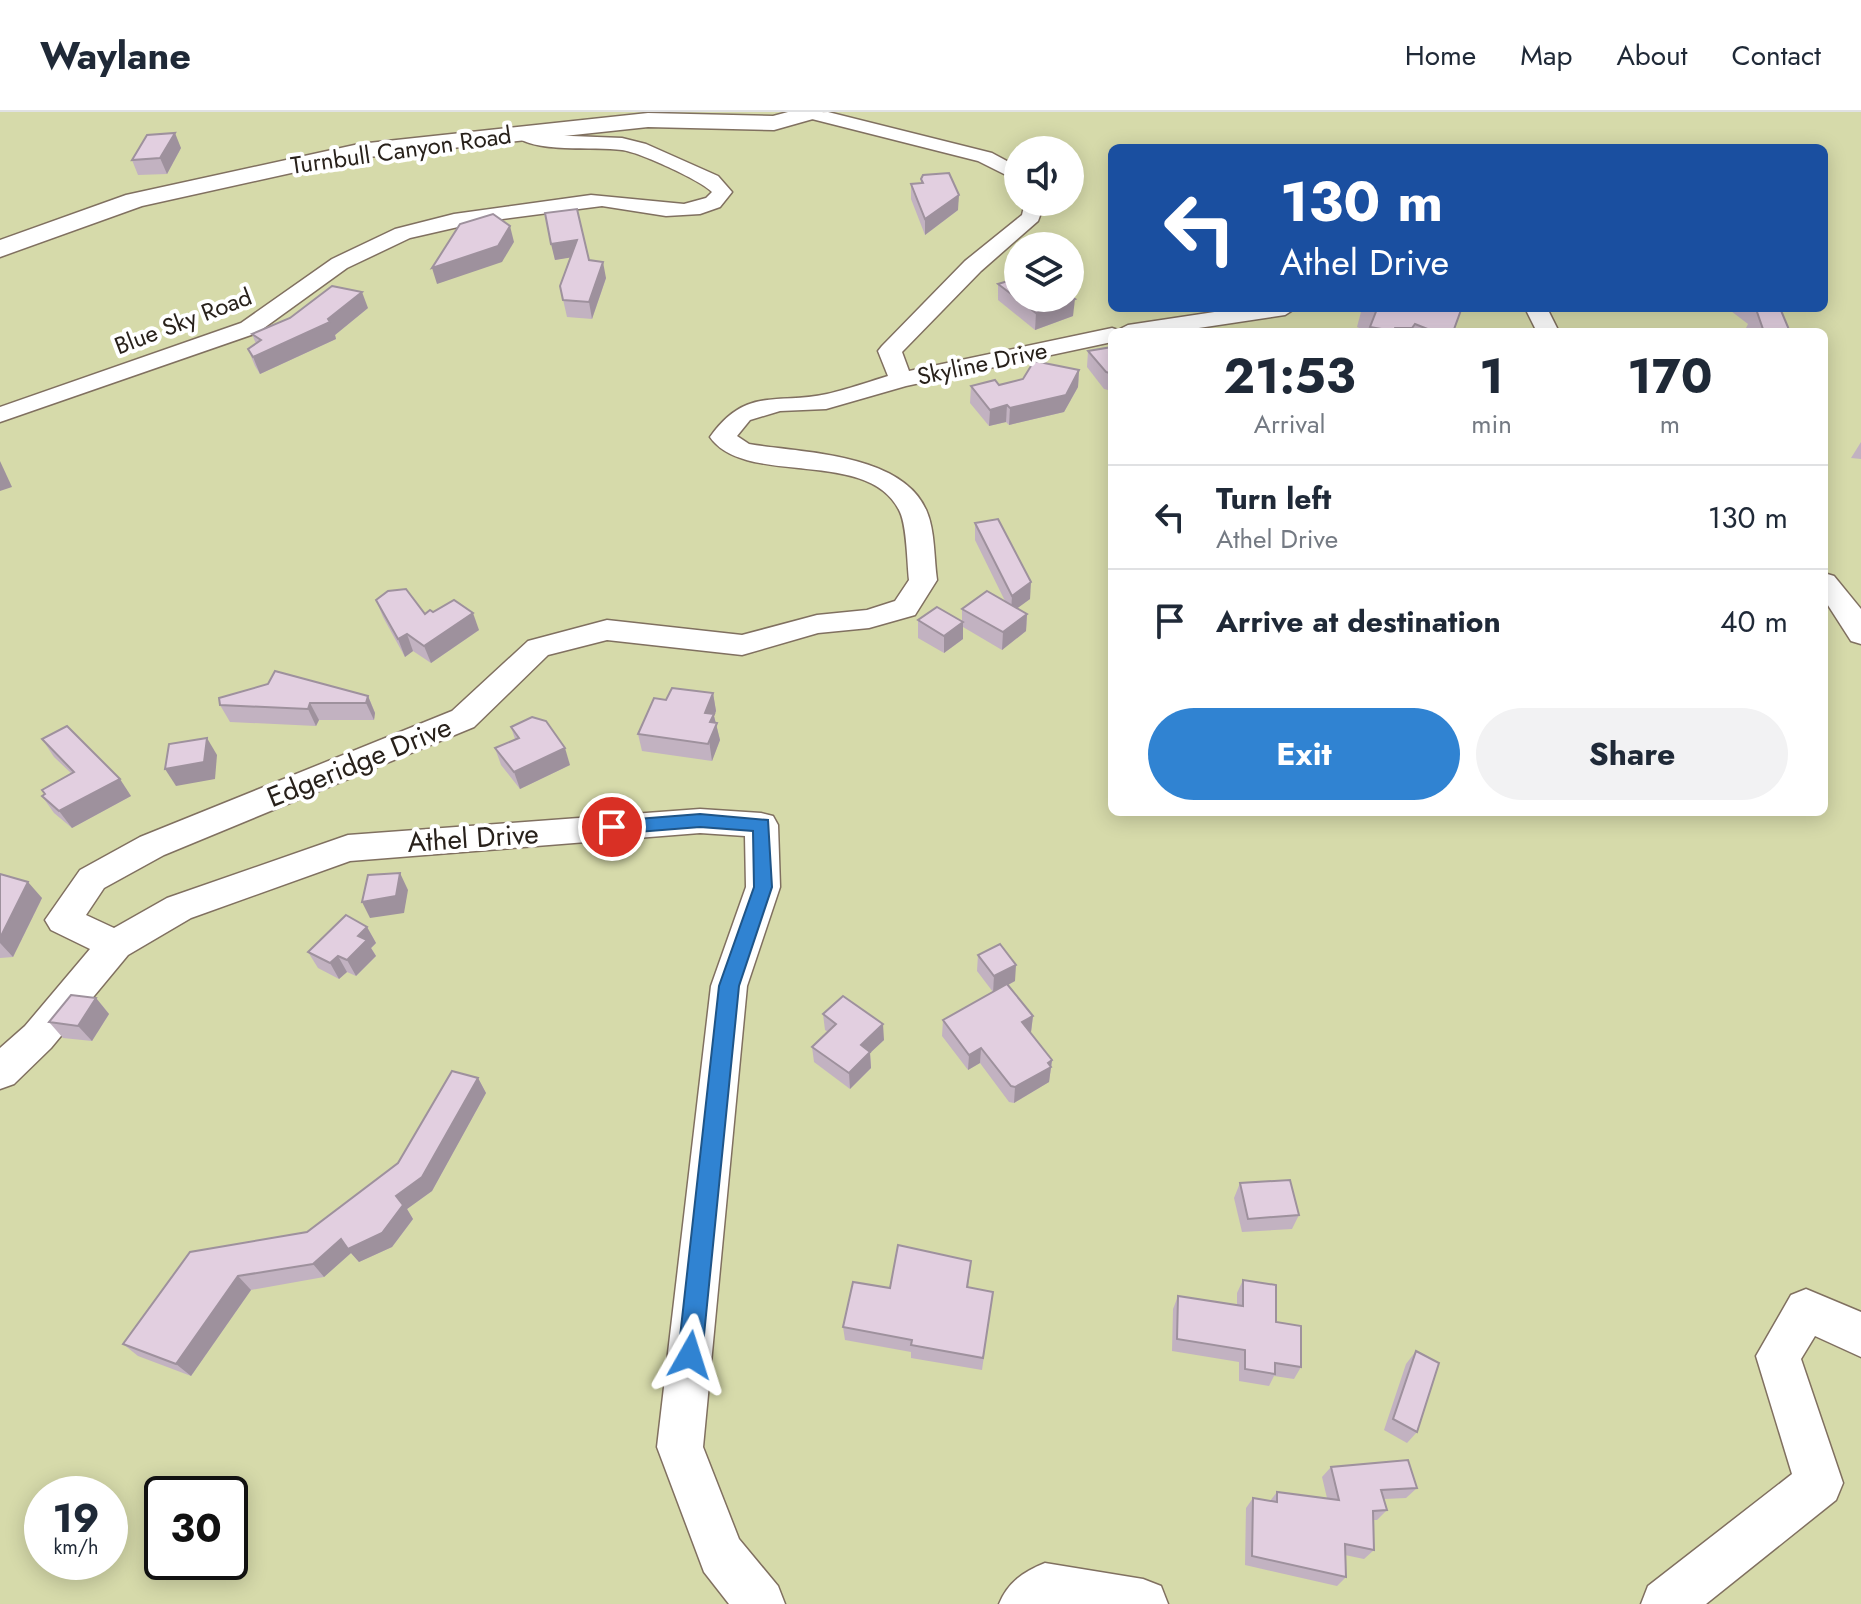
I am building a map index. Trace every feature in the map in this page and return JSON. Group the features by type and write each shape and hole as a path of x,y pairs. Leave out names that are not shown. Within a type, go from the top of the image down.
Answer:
{"street":[{"name":"Turnbull Canyon Road","path":"0,249 135,200 314,159 648,120 766,124 811,112"},
{"path":"811,112 985,157 1004,167"},
{"name":"Blue Sky Road","path":"0,415 249,328 278,312 351,256 393,237 458,218 604,200 661,210 685,210 709,205 722,192 715,181 686,170 650,150 624,144 539,140 522,134"},
{"name":"Skyline Drive","path":"1031,216 973,266 890,351 901,380 1108,336"},
{"path":"1154,328 1259,312"},
{"name":"Edgeridge Drive","path":"115,945 63,920 92,879 152,846 463,719 538,648 607,630 742,645 817,624 869,619 905,608 923,580 914,512 897,490 872,472 741,450 723,437 741,415 779,404 826,402 901,380"},
{"path":"1828,586 1843,603 1861,634"},
{"name":"Athel Drive","path":"115,945 179,908 348,848 700,821 761,825 763,887 729,986 680,1447 721,1555 760,1604"},
{"path":"0,1072 38,1037 115,945"},
{"path":"1666,1604 1819,1483 1778,1356 1806,1310 1861,1335"},
{"path":"1024,1604 1045,1588 1143,1604"}],"green space":[{"path":"0,112 1861,112 1861,1604 0,1604"}],"building":[{"path":"175,133 160,158 132,160 147,135"},
{"path":"949,173 959,195 925,219 911,184 923,183 923,175"},
{"path":"577,209 589,260 603,262 589,302 563,300 560,286 577,240 551,244 545,213"},
{"path":"493,214 510,226 498,246 432,268 460,224"},
{"path":"332,286 362,292 328,319 330,322 253,357 248,349 261,340 252,334 290,318"},
{"path":"1376,312 1460,312 1454,328 1425,328 1415,324 1412,328 1370,327"},
{"path":"1757,312 1782,312 1788,328 1763,328"},
{"path":"1108,348 1108,373 1106,372 1088,351"},
{"path":"1034,361 1079,370 1066,395 990,410 971,386 995,380 999,385 1023,379"},
{"path":"998,519 1031,582 1012,596 975,523"},
{"path":"406,589 425,614 454,600 473,613 424,646 407,634 398,639 376,600 388,591"},
{"path":"987,591 1027,614 1003,632 962,609"},
{"path":"937,607 963,622 944,636 918,620"},
{"path":"275,671 368,696 366,703 310,703 308,709 220,705 219,698 268,684"},
{"path":"672,688 713,693 705,713 714,714 710,722 717,723 708,744 638,734 654,698 666,700"},
{"path":"532,717 546,721 565,748 514,772 495,748 519,738 511,727"},
{"path":"67,726 120,779 59,811 42,796 45,794 42,790 74,772 42,739"},
{"path":"207,738 204,762 165,769 169,744"},
{"path":"400,873 396,896 362,902 368,875"},
{"path":"0,874 28,882 0,938"},
{"path":"346,915 367,927 358,936 367,940 347,960 338,956 330,963 308,952"},
{"path":"1000,944 1016,965 994,976 978,955"},
{"path":"1007,984 1033,1016 1022,1022 1052,1060 1048,1063 1051,1067 1015,1087 981,1048 969,1055 943,1020"},
{"path":"71,995 96,998 78,1026 49,1022"},
{"path":"843,996 883,1024 861,1045 870,1052 849,1073 812,1047 836,1024 823,1014"},
{"path":"452,1071 478,1078 422,1177 396,1196 403,1205 382,1233 348,1249 341,1239 313,1264 238,1276 176,1364 123,1344 190,1252 307,1232 398,1163"},
{"path":"1290,1180 1299,1215 1248,1219 1240,1183"},
{"path":"898,1245 971,1261 967,1287 993,1292 983,1358 911,1345 912,1340 843,1327 853,1282 890,1288"},
{"path":"1243,1280 1276,1285 1276,1322 1301,1326 1301,1367 1275,1363 1275,1374 1245,1369 1245,1350 1177,1339 1178,1296 1243,1306"},
{"path":"1416,1351 1439,1363 1417,1432 1393,1419"},
{"path":"1408,1460 1417,1488 1381,1490 1387,1510 1373,1511 1374,1550 1345,1544 1346,1577 1252,1556 1253,1498 1277,1502 1277,1492 1339,1500 1331,1467"}],"route":[{"path":"612,827 700,821 761,825 763,887 729,986 690,1355"}]}
